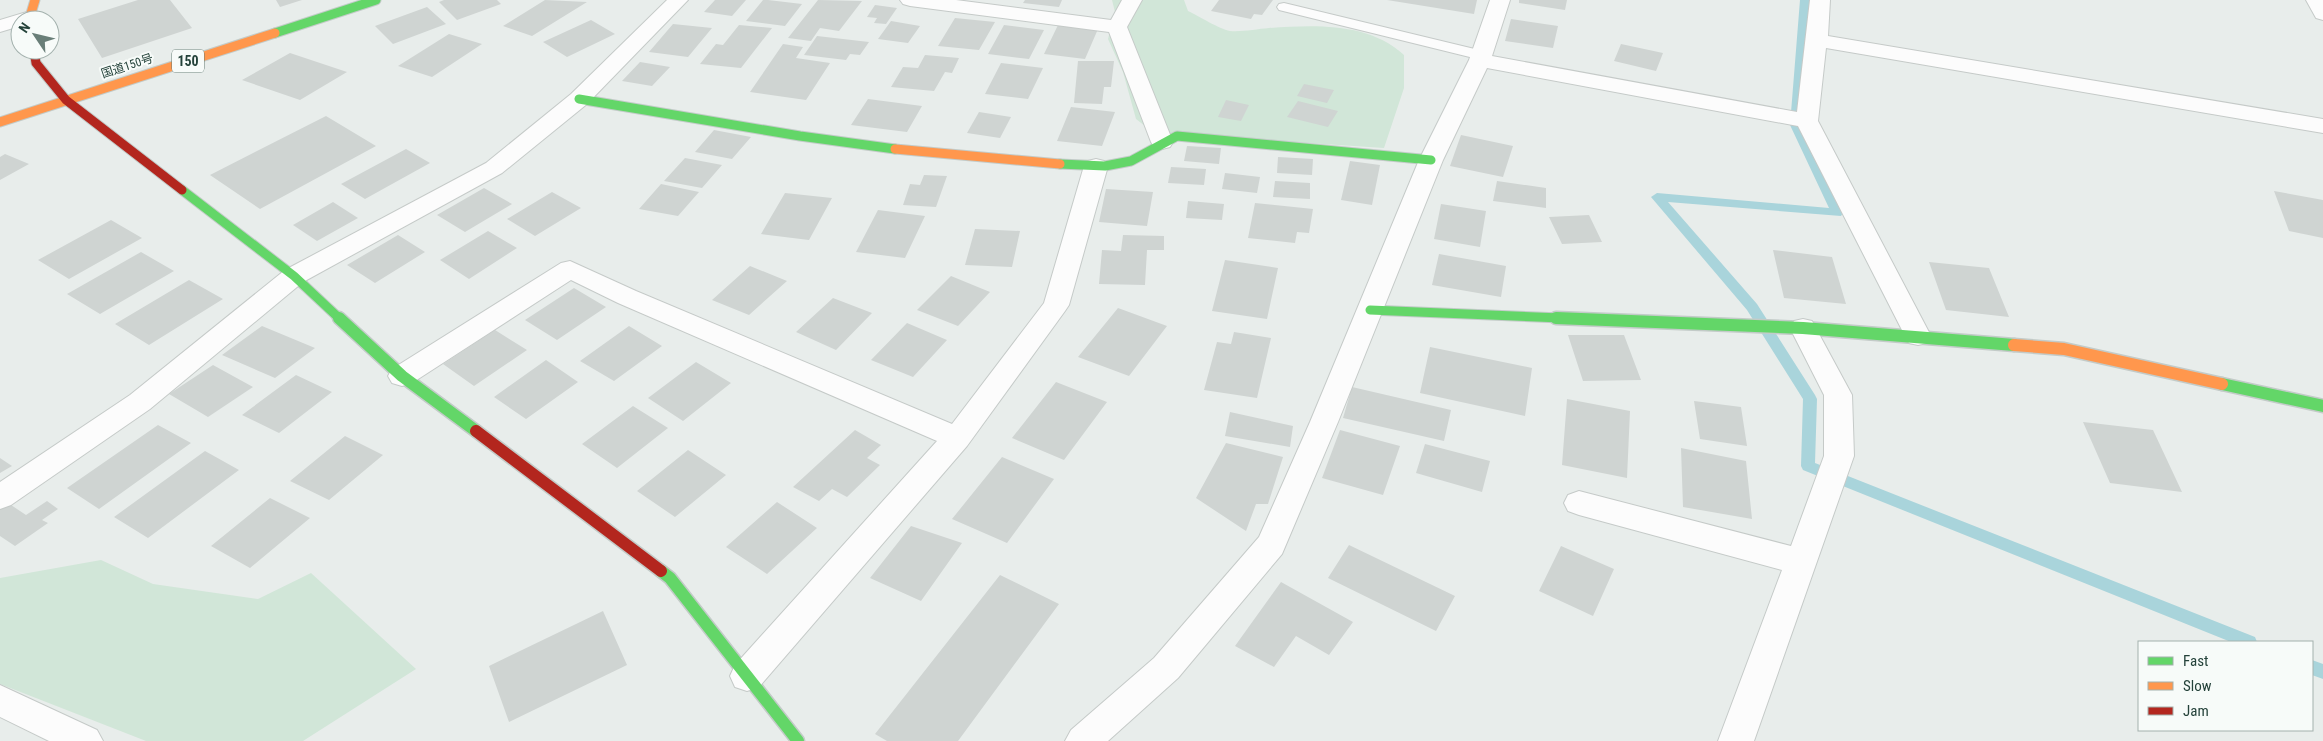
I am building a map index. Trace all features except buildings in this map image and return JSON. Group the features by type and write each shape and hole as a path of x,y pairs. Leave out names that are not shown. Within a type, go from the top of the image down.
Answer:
{"main road":[{"name":"国道150号","path":"0,122 376,0"},
{"path":"36,60 66,100 294,276 402,376 670,578 798,741"},
{"path":"579,99 892,150 992,160 1096,166 1131,161 1151,152 1162,142 1177,136 1431,160"},
{"path":"1370,310 1803,328 2064,349 2323,406"}],"street":[{"path":"0,497 140,402 294,276 494,168 579,99 678,0"},
{"path":"910,0 1117,27"},
{"path":"1117,27 1132,0"},
{"path":"1083,741 1166,668 1271,545 1324,422 1431,160 1481,57 1500,0"},
{"path":"1820,0 1807,121 1918,336"},
{"path":"2316,0 2323,14"},
{"path":"1117,27 1162,142"},
{"path":"1817,40 2323,126"},
{"path":"1481,57 1807,121"},
{"path":"747,676 957,438 1056,305 1096,166"},
{"path":"402,376 570,269 627,297 957,438"},
{"path":"1736,741 1839,456 1838,395 1803,328"},
{"path":"1579,503 1801,562"},
{"path":"0,700 85,741"}],"lane":[{"path":"1284,7 1481,57"}],"green space":[{"path":"1112,0 1184,0 1188,11 1230,31 1304,26 1340,28 1374,36 1390,44 1404,55 1404,88 1384,148 1154,133 1136,119 1123,72 1108,39 1115,12"},
{"path":"101,560 153,584 258,599 311,573 416,669 303,741 146,741 0,684 0,578"}],"waterway":[{"path":"1805,0 1796,125 1837,213 1657,197 1752,307 1810,399 1808,466 2246,641"},
{"path":"2313,667 2323,672"}],"traffic: fast":[{"path":"275,33 376,0"},
{"path":"579,99 800,136 895,149"},
{"path":"1060,164 1105,166 1131,161 1177,136 1431,160"},
{"path":"182,190 294,276 402,376 476,431"},
{"path":"1370,310 1803,328 2014,345"},
{"path":"2222,384 2323,406"},
{"path":"661,571 670,578 798,741"}],"traffic: slow":[{"path":"32,10 35,0"},
{"path":"0,122 275,33"},
{"path":"895,149 1060,164"},
{"path":"2014,345 2064,349 2222,384"}],"traffic: jam":[{"path":"36,60 66,100 182,190"},
{"path":"476,431 661,571"}]}
